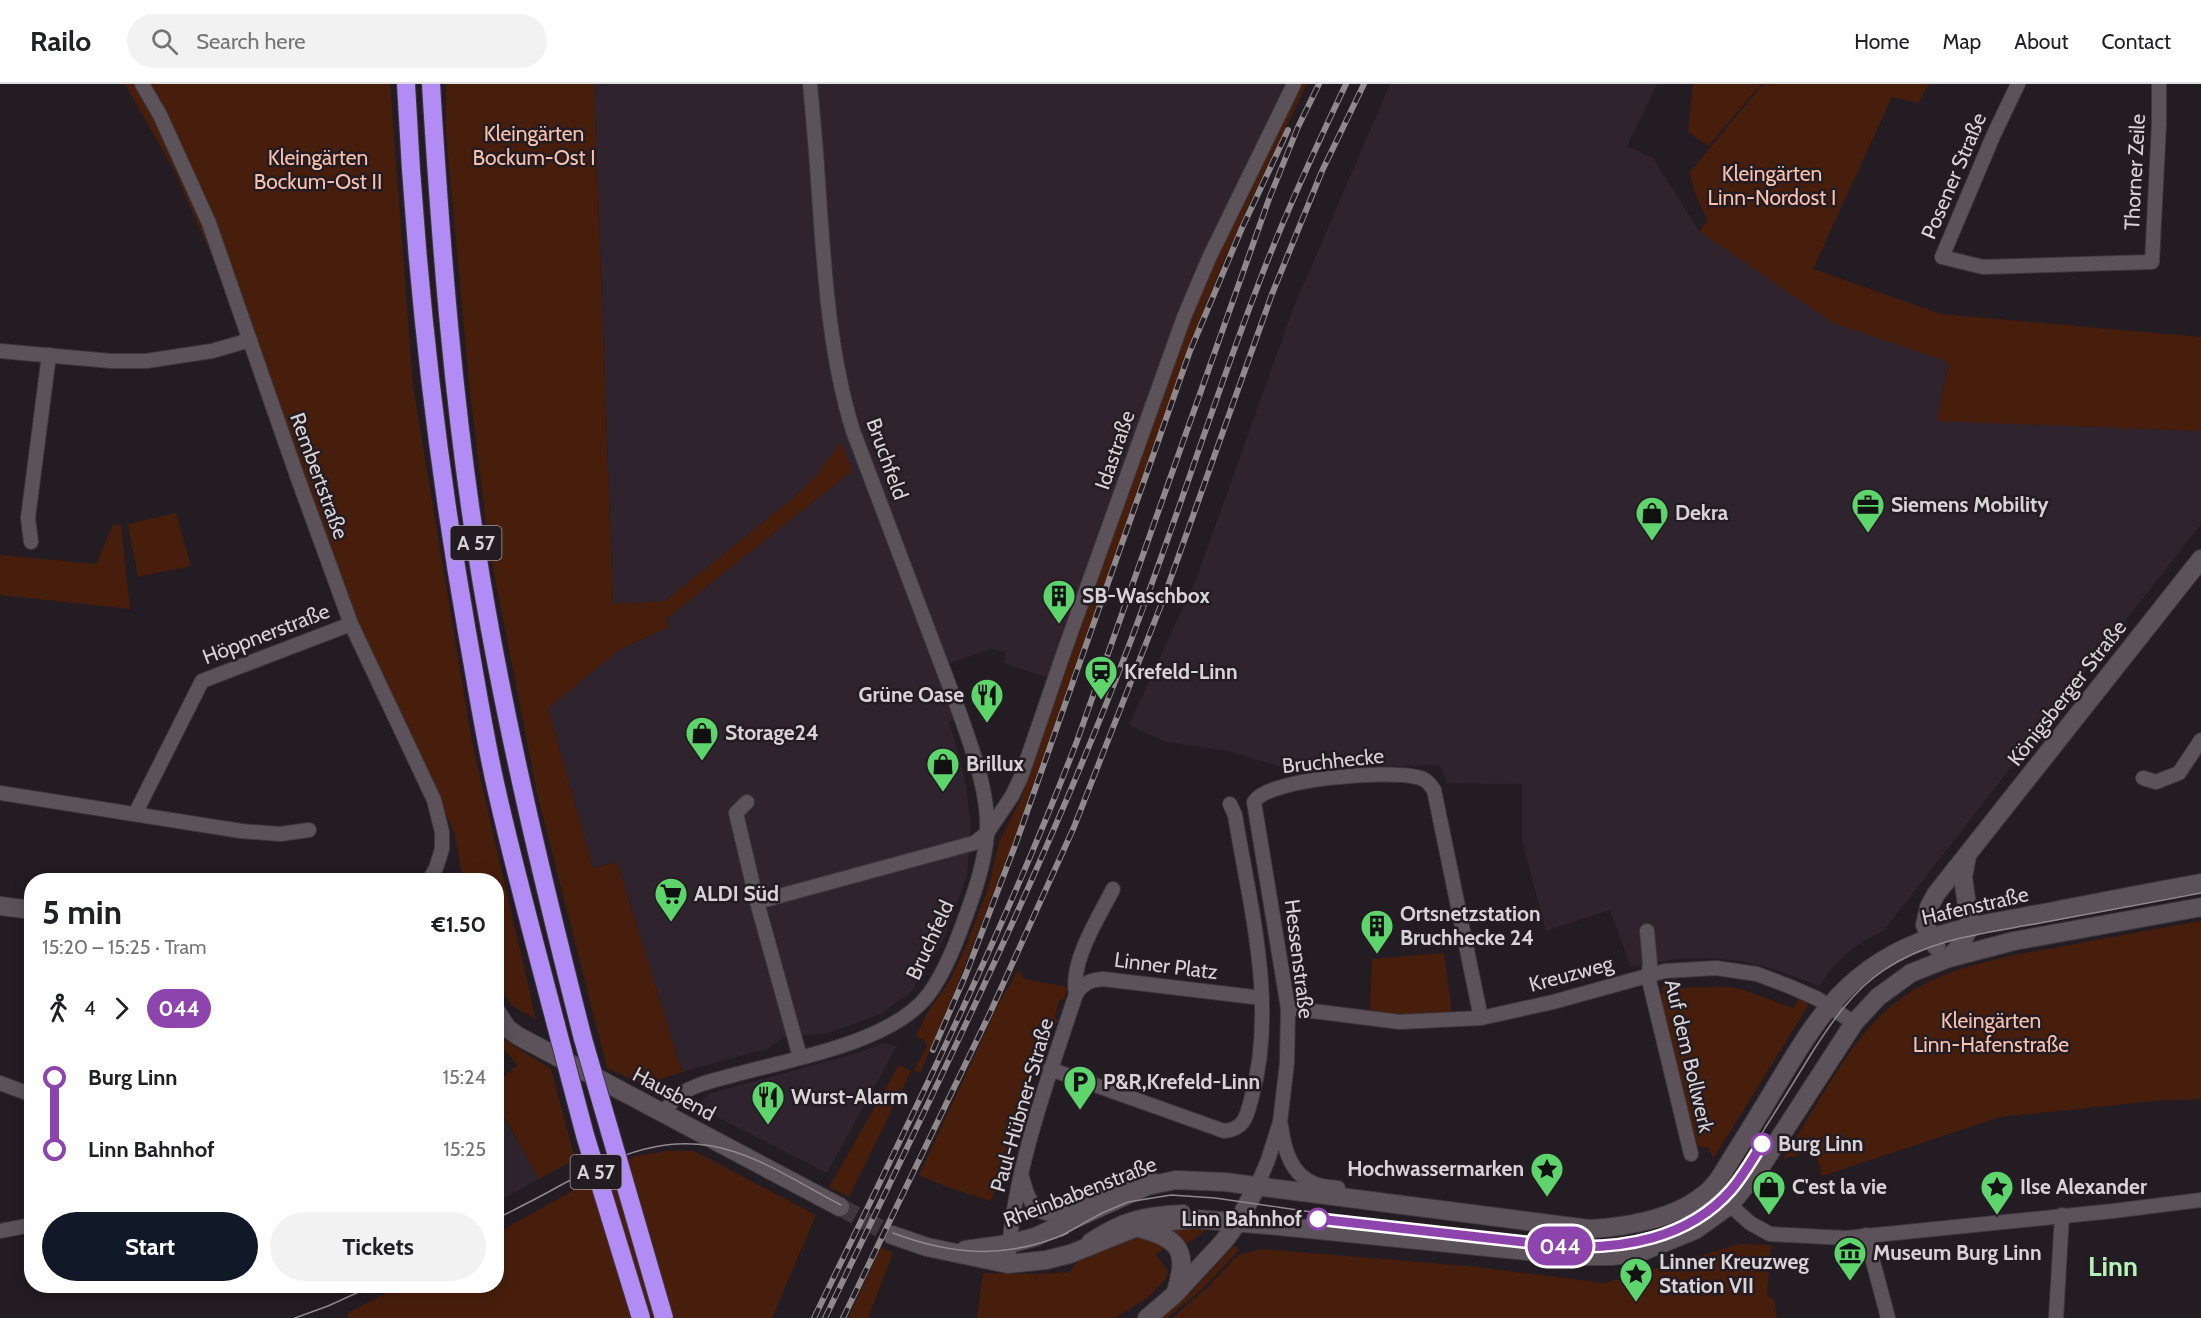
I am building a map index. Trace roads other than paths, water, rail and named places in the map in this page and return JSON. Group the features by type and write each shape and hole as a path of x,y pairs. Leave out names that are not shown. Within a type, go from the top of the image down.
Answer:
{"highway":[{"path":"393,84 399,150 412,194"},
{"name":"A 57","path":"406,84 412,194 439,457 484,728 495,783 585,1135 641,1318"},
{"name":"A 57","path":"431,85 454,378 480,576 504,706 516,765 583,1039 664,1318"}],"main road":[{"name":"Königsberger Straße","path":"1930,937 1925,925 1929,907 1936,894 2201,559"},
{"path":"1930,937 1949,958 1958,948 1970,927 1964,877 1968,854"},
{"name":"Hafenstraße","path":"1702,1197 1719,1179 1808,1034 1848,987 1878,962 1907,946 1930,937 1970,927 2201,883"},
{"path":"0,906 24,909"},
{"name":"Hafenstraße","path":"1730,1205 1760,1167 1854,1023 1878,997 1911,973 1949,958 2014,941 2201,907"},
{"name":"Hausbend","path":"504,1024 518,1036 840,1207"},
{"name":"Rheinbabenstraße","path":"931,1247 961,1250 1008,1244 1035,1237 1147,1186 1171,1181 1197,1180 1247,1205 1590,1257 1644,1251 1695,1230 1730,1205"},
{"name":"Rheinbabenstraße","path":"931,1247 1008,1264 1046,1260 1070,1254 1137,1227 1247,1205 1369,1202 1589,1229 1610,1228 1660,1217 1702,1197"},
{"path":"1147,1318 1174,1295 1224,1241 1247,1205"},
{"path":"1137,1227 1161,1235 1173,1242 1180,1255 1183,1269 1174,1295"},
{"path":"892,1235 931,1247"}],"street":[{"name":"Rembertstraße","path":"142,84 160,116 209,223 351,624 434,800 442,832 442,849 433,873"},
{"name":"Bruchfeld","path":"663,1113 676,1097 704,1084 852,1042 886,1028 915,1009 928,996 958,938 980,871 987,833 986,806 971,745 845,405 833,343 824,271 810,84"},
{"name":"Idastraße","path":"987,833 1012,796 1021,777 1184,317 1209,258 1294,84"},
{"name":"Posener Straße","path":"2018,84 1994,134 1942,257 1983,267 2152,262"},
{"name":"Thorner Zeile","path":"2152,262 2159,84"},
{"path":"0,351 111,361 146,361 212,351 250,340"},
{"path":"31,542 28,518 49,355"},
{"name":"Höppnerstraße","path":"135,814 202,681 351,624"},
{"path":"2143,778 2156,782 2179,773 2201,740"},
{"name":"Bruchhecke","path":"1254,802 1257,797 1272,789 1344,777 1404,775 1418,777 1429,782 1434,790 1480,1018"},
{"path":"0,793 241,831 280,834 309,830"},
{"path":"747,802 736,813 757,902 800,1057"},
{"name":"Hessenstraße","path":"1247,1205 1268,1160 1280,1122 1287,1063 1288,1008 1254,802"},
{"path":"1050,1070 1224,1131 1234,1130 1241,1125 1247,1113 1260,1059 1263,1030 1262,998 1258,955 1235,815 1230,804"},
{"path":"757,902 974,843 987,833"},
{"name":"Linner Platz","path":"1076,994 1074,982 1083,948 1113,889"},
{"name":"Auf dem Bollwerk","path":"1647,931 1650,964 1648,976 1691,1154"},
{"name":"Kreuzweg","path":"1288,1008 1400,1022 1480,1018 1553,1002 1679,969 1716,968 1757,974 1791,987 1830,1006 1854,1023"},
{"name":"Linner Platz","path":"1076,994 1082,985 1090,980 1103,979 1262,998"},
{"name":"Paul-Hübner-Straße","path":"1008,1264 1008,1244 1022,1177 1050,1070 1076,994"},
{"path":"0,1083 24,1092"},
{"name":"Hessenstraße","path":"1280,1122 1287,1155 1294,1170 1315,1184 1357,1191 1369,1202"},
{"path":"1022,1177 1025,1192 1033,1205 1051,1214 1064,1212 1144,1178 1158,1177 1171,1181"},
{"name":"Rheinbabenstraße","path":"1247,1205 1267,1195 1450,1220 1489,1217"},
{"path":"1702,1197 1716,1199 1730,1205 1750,1223 1770,1234 1845,1238 2201,1200"},
{"path":"1070,1254 1108,1228 1127,1220 1156,1213 1247,1205"},
{"path":"2056,1318 2062,1215"},
{"path":"0,1231 24,1226"},
{"path":"1866,1235 1888,1318"}],"tunnel":[{"path":"840,1207 892,1235"}],"tram line":[{"path":"1061,1236 1102,1213 1128,1202 1171,1195 1215,1198 1382,1222 1561,1240 1605,1240 1648,1233 1689,1216 1724,1188 1746,1160 1836,1017 1863,987 1884,970 1902,959 1959,938 2201,893"},
{"path":"504,1215 603,1164 645,1149 689,1144 711,1146 749,1157 776,1169 841,1205"},
{"name":"044","path":"1318,1219 1560,1246 1587,1248 1634,1244 1684,1225 1705,1213 1730,1190 1762,1144"},
{"path":"893,1233 938,1246 981,1251 1023,1247 1068,1233"},
{"path":"295,1318 357,1293"}],"railway":[{"path":"814,1318 985,960 1048,815 1077,741 1269,199 1298,127 1319,84"},
{"path":"825,1318 978,999 1085,756 1136,626 1267,262 1299,185 1346,84"},
{"path":"843,1318 990,1013 1074,827 1163,600 1272,294 1322,171 1364,84"},
{"path":"933,1050 966,974 1016,843 1190,351 1242,228 1288,130"}],"place":[{"name":"Siemens Mobility","path":"1868,534"},
{"name":"Dekra","path":"1652,542"},
{"name":"SB-Waschbox","path":"1059,625"},
{"name":"Krefeld-Linn","path":"1101,701"},
{"name":"Grüne Oase","path":"987,724"},
{"name":"Storage24","path":"702,762"},
{"name":"Brillux","path":"943,793"},
{"name":"ALDI Süd","path":"671,923"},
{"name":"Ortsnetzstation Bruchhecke 24","path":"1377,955"},
{"name":"P&R,Krefeld-Linn","path":"1080,1111"},
{"name":"Wurst-Alarm","path":"768,1126"},
{"name":"Burg Linn","path":"1762,1144"},
{"name":"Hochwassermarken","path":"1547,1198"},
{"name":"C'est la vie","path":"1769,1216"},
{"name":"Ilse Alexander","path":"1997,1216"},
{"name":"Linn Bahnhof","path":"1318,1219"},
{"name":"Museum Burg Linn","path":"1850,1282"},
{"name":"Linner Kreuzweg Station VII","path":"1636,1303"}],"district":[{"name":"Linn","path":"2113,1267"}],"park label":[{"name":"Kleingärten Bockum-Ost I","path":"534,146"},
{"name":"Kleingärten Bockum-Ost II","path":"318,170"},
{"name":"Kleingärten Linn-Nordost I","path":"1772,186"},
{"name":"Kleingärten Linn-Hafenstraße","path":"1991,1033"}]}
